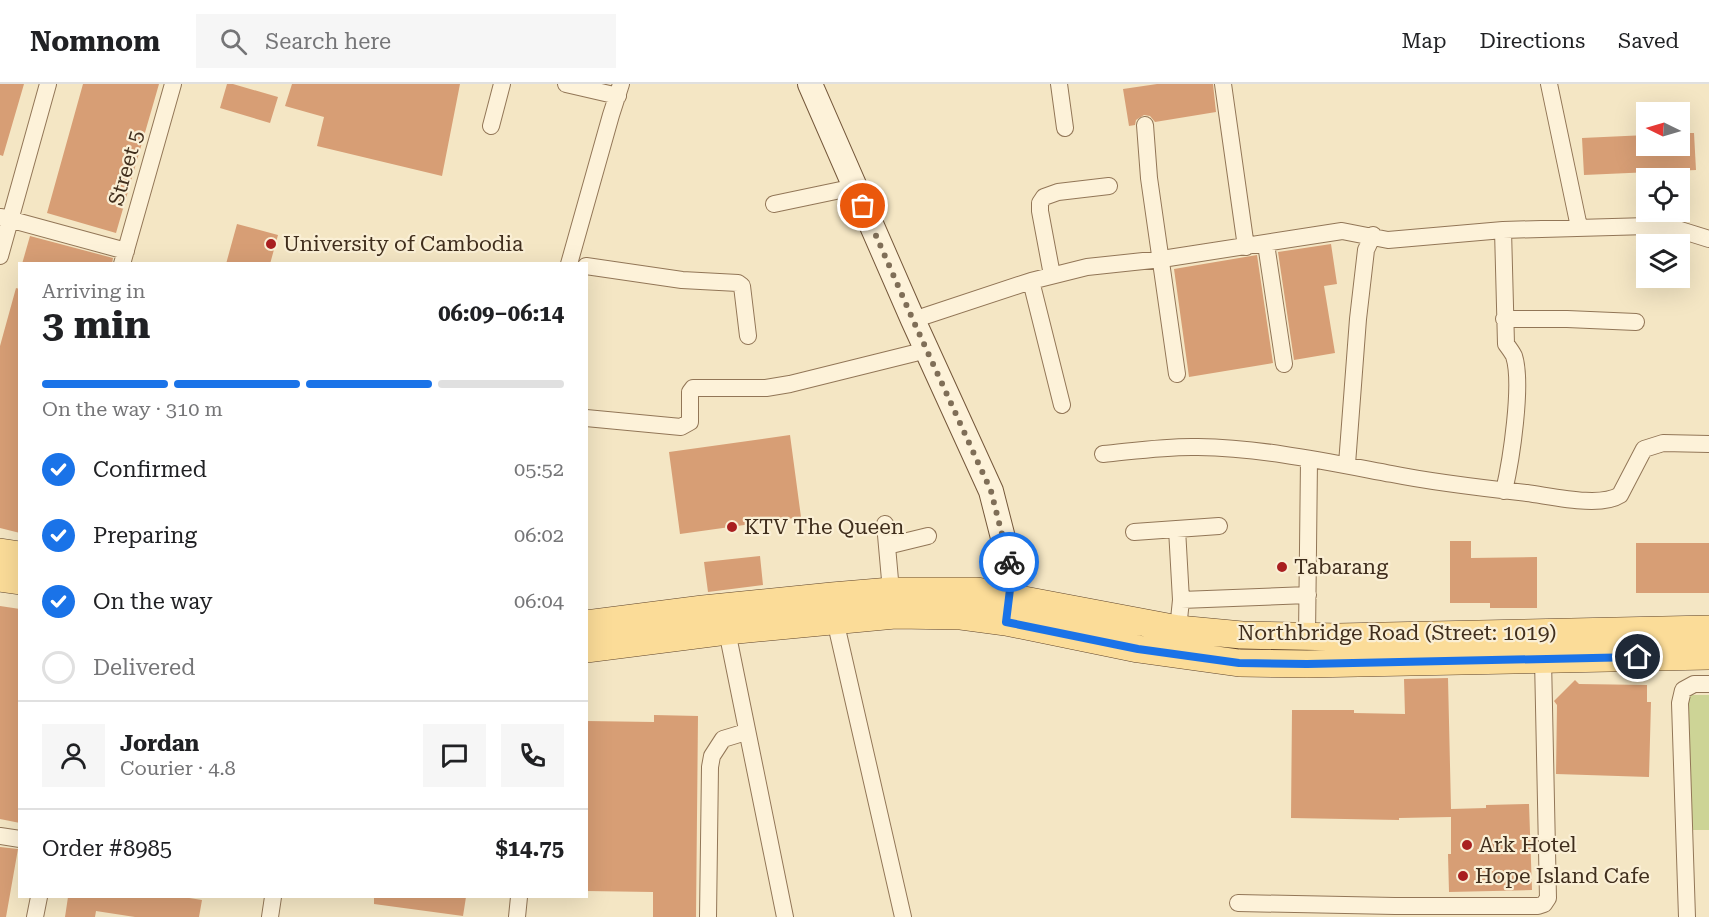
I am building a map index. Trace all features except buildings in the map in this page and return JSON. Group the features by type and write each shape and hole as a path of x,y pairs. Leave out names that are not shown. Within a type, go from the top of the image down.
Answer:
{"main road":[{"path":"0,552 18,555"},
{"path":"0,578 18,581"},
{"name":"Northbridge Road (Street: 1019)","path":"588,624 714,608 891,591 977,591 1008,609 1138,649 1239,663 1307,664 1709,656"},
{"name":"Northbridge Road (Street: 1019)","path":"588,649 835,620 895,615 961,616 1008,609 1242,635 1307,637 1709,629"}],"street":[{"path":"0,256 5,218 48,84"},
{"name":"Street 5","path":"124,258 173,84"},
{"path":"491,126 502,84"},
{"path":"566,84 620,90 572,262"},
{"path":"810,84 997,508 1012,573 1008,609"},
{"path":"1059,84 1065,128"},
{"path":"1223,84 1246,247"},
{"path":"1549,84 1579,227"},
{"path":"1146,125 1149,178 1177,374"},
{"path":"1052,275 1040,203 1044,197 1058,192 1109,186"},
{"path":"774,204 855,187"},
{"path":"5,218 124,258"},
{"path":"913,320 1031,281 1088,267 1162,259 1342,231 1388,240 1503,230 1632,226 1677,229 1709,239"},
{"path":"1503,230 1506,344 1513,354 1517,387 1504,491"},
{"path":"1347,464 1358,320 1366,250 1373,236"},
{"path":"1266,244 1284,364"},
{"path":"588,266 682,280 738,283 742,286 748,336"},
{"path":"1031,281 1062,405"},
{"path":"1504,318 1636,322"},
{"path":"588,418 681,427 690,422 690,392 693,388 765,388 790,384 927,350"},
{"path":"1103,454 1197,447 1247,450 1347,464 1393,474 1504,491 1608,501 1620,495 1644,449 1663,443 1709,444"},
{"path":"1307,637 1308,460"},
{"path":"885,524 891,591"},
{"path":"1134,532 1219,526"},
{"path":"1177,529 1179,629"},
{"path":"887,546 928,536"},
{"path":"1180,600 1308,595"},
{"path":"835,620 903,917"},
{"path":"727,631 785,917"},
{"path":"1238,903 1395,906 1538,906 1544,904 1548,898 1543,659"},
{"path":"1687,917 1680,702 1683,690 1694,684 1709,684"},
{"path":"708,917 712,756 723,739 746,732"},
{"path":"0,836 18,839"},
{"path":"35,917 39,898"},
{"path":"270,917 273,898"},
{"path":"517,917 519,898"}],"green space":[{"path":"1684,695 1709,695 1709,830 1685,830"}],"way so far":[{"path":"863,206 991,491 1009,562"}],"place":[{"name":"University of Cambodia","path":"271,244"},
{"name":"KTV The Queen","path":"732,527"},
{"name":"Tabarang","path":"1282,567"},
{"name":"Ark Hotel","path":"1467,845"},
{"name":"Hope Island Cafe","path":"1463,876"}],"route":[{"path":"1009,562 1012,573 1006,622 1175,655 1239,663 1307,664 1638,657"}]}
